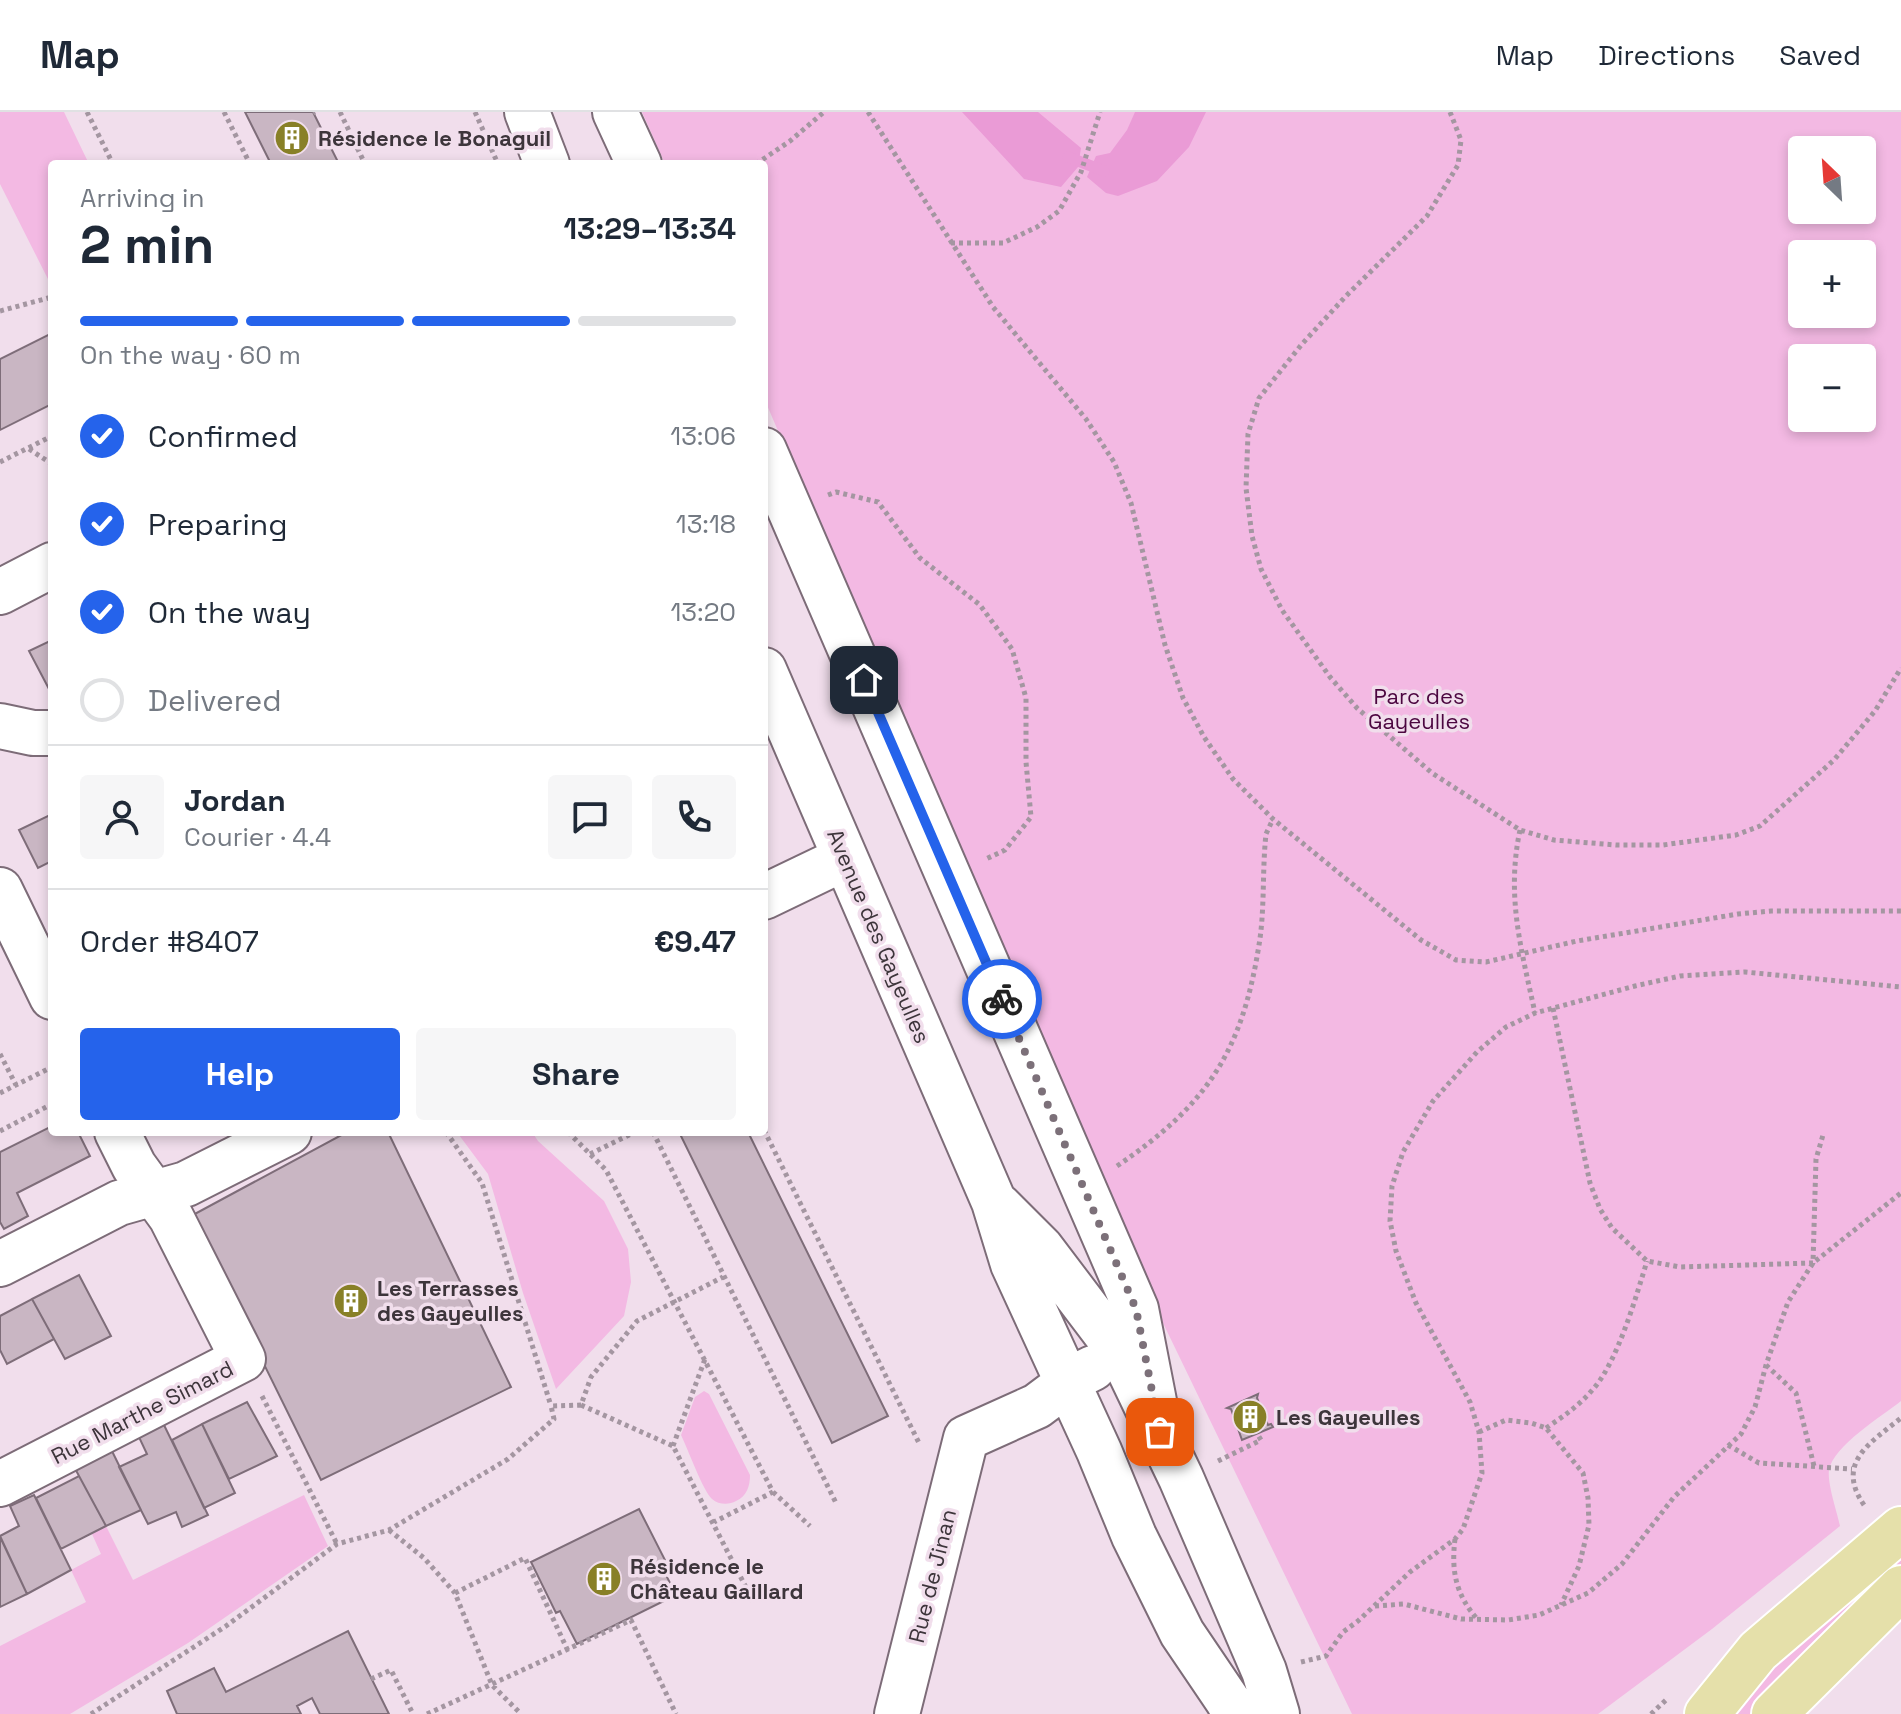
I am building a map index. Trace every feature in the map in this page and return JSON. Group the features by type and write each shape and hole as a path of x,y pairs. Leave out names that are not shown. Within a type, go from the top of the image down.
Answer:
{"main road":[{"path":"1707,1714 1758,1651 1883,1518"},
{"path":"1774,1714 1899,1593"}],"street":[{"path":"527,112 545,160"},
{"path":"615,112 637,160"},
{"path":"768,459 1136,1309 1160,1432"},
{"path":"0,592 48,567"},
{"name":"Avenue des Gayeulles","path":"768,679 994,1202 1013,1264 1099,1451 1134,1536 1182,1633 1235,1714"},
{"path":"0,726 48,733"},
{"path":"768,895 845,858"},
{"path":"0,890 48,989"},
{"name":"Rue Marthe Simard","path":"0,1484 243,1359 171,1217 134,1166 119,1136"},
{"path":"0,1264 119,1203 186,1184 281,1136"},
{"name":"Avenue des Gayeulles","path":"994,1202 1041,1248 1122,1355 1181,1478 1264,1671 1277,1714"},
{"path":"1067,1383 1122,1355"},
{"name":"Rue de Jinan","path":"897,1714 966,1438 1037,1406 1067,1383"}],"path":[{"path":"87,112 111,160"},
{"path":"224,112 248,160"},
{"path":"340,112 363,160"},
{"path":"475,112 496,160"},
{"path":"762,160 824,112"},
{"path":"868,112 993,307 1086,419 1114,462 1131,503 1165,645 1183,698 1204,737 1233,779 1273,819 1421,940 1456,960 1486,962 1577,941 1738,914 1901,911"},
{"path":"950,243 1003,243 1037,227 1059,211 1081,172 1100,112"},
{"path":"1450,112 1461,140 1458,165 1427,216 1337,305 1259,398 1248,434 1246,488 1252,536 1261,569 1282,610 1330,677 1357,708 1432,773 1520,830 1554,840 1616,845 1699,841 1736,835 1760,826 1834,760 1875,711 1901,668"},
{"path":"0,311 48,298"},
{"path":"0,462 48,438"},
{"path":"29,449 48,461"},
{"path":"791,513 836,492 878,502 920,558 980,605 1012,649 1026,698 1026,762 1031,817 1005,850 949,875"},
{"path":"1083,1184 1105,1174 1150,1143 1184,1112 1216,1075 1241,1025 1259,943 1263,859 1266,834 1273,819"},
{"path":"1520,830 1514,859 1513,900 1535,1013"},
{"path":"1264,1671 1326,1656 1343,1632 1463,1529 1482,1473 1479,1432 1470,1402 1416,1303 1396,1251 1390,1221 1392,1186 1403,1152 1433,1101 1477,1052 1506,1027 1535,1013 1680,976 1732,972 1901,987"},
{"path":"1553,1008 1590,1183 1600,1209 1612,1228 1647,1261 1680,1267 1813,1263"},
{"path":"0,1054 16,1085"},
{"path":"0,1093 48,1069"},
{"path":"0,1131 48,1106"},
{"path":"1813,1263 1816,1159 1823,1135"},
{"path":"91,1714 226,1626 337,1544 389,1530 508,1459 554,1419 482,1183 449,1136"},
{"path":"572,1136 606,1170 773,1492 810,1526"},
{"path":"590,1154 627,1136"},
{"path":"655,1136 836,1503"},
{"path":"767,1136 926,1457"},
{"path":"1374,1606 1404,1604 1461,1619 1508,1620 1539,1615 1588,1593 1622,1564 1674,1497 1741,1434 1755,1407 1788,1302 1813,1263 1901,1193"},
{"path":"1546,1428 1573,1410 1596,1386 1633,1305 1647,1261"},
{"path":"581,1405 591,1377 637,1321 723,1277"},
{"path":"243,1359 337,1544"},
{"path":"673,1446 705,1359"},
{"path":"1766,1365 1796,1393 1814,1466"},
{"path":"551,1406 581,1405 673,1446 753,1601"},
{"path":"1883,1518 1852,1482 1852,1469 1861,1454 1901,1418"},
{"path":"1479,1432 1506,1420 1546,1428 1583,1473 1589,1525 1579,1566 1560,1606"},
{"path":"1181,1478 1261,1440 1258,1435"},
{"path":"1728,1445 1759,1463 1852,1469"},
{"path":"714,1522 773,1492"},
{"path":"389,1530 424,1558 455,1593 492,1685 521,1714"},
{"path":"1455,1539 1452,1559 1454,1583 1466,1606 1479,1620"},
{"path":"455,1593 525,1558 568,1651"},
{"path":"427,1714 631,1620 676,1714"},
{"path":"371,1679 391,1670 413,1714"}],"green space":[{"path":"0,112 64,112 87,160 48,160 48,279 0,184"},
{"name":"Parc des Gayeulles","path":"642,112 1901,112 1901,1401 1849,1441 1833,1461 1829,1482 1840,1526 1712,1629 1598,1714 1352,1714 1120,1234 768,407 768,160 663,160"},
{"path":"460,1136 535,1136 604,1201 628,1249 631,1282 624,1316 556,1389 523,1293 488,1174"},
{"path":"704,1391 709,1394 750,1475 745,1493 730,1503 718,1502 708,1495 681,1435 695,1397"},
{"path":"304,1495 328,1546 188,1643 70,1714 0,1714 0,1646 86,1602 71,1570 101,1554 92,1534 106,1526 133,1580"},
{"path":"1901,1549 1901,1568 1755,1714 1727,1714 1763,1671"}],"shaded area":[{"path":"962,112 1038,112 1081,148 1078,167 1061,187 1024,179"},
{"path":"1135,112 1206,112 1189,147 1157,181 1118,196 1106,193 1087,177 1096,156 1110,153 1127,130"}],"building":[{"name":"Résidence le Bonaguil","path":"245,112 313,112 337,160 269,160"},
{"path":"48,335 48,406 0,430 0,359"},
{"path":"48,642 48,687 29,651"},
{"path":"48,816 48,863 38,868 19,830"},
{"path":"48,1128 48,1136 80,1136 90,1156 17,1193 28,1216 4,1229 0,1222 0,1152"},
{"name":"Les Terrasses des Gayeulles","path":"340,1136 390,1136 511,1387 321,1480 191,1216"},
{"path":"681,1136 750,1136 888,1416 832,1443"},
{"path":"79,1275 111,1336 65,1359 32,1299"},
{"path":"32,1299 54,1339 7,1364 0,1350 0,1316"},
{"name":"Les Gayeulles","path":"1258,1394 1268,1425 1273,1427 1242,1440 1231,1409 1227,1408"},
{"path":"247,1402 277,1456 229,1479 202,1424"},
{"path":"163,1423 208,1515 182,1527 176,1512 148,1524 119,1467 147,1454 138,1435"},
{"path":"202,1424 235,1493 204,1508 172,1440"},
{"path":"109,1445 141,1510 106,1526 72,1463"},
{"path":"79,1476 106,1526 61,1549 36,1498"},
{"path":"34,1495 71,1570 27,1594 0,1536 19,1526 10,1506"},
{"name":"Résidence le Château Gaillard","path":"639,1509 665,1560 660,1563 676,1595 577,1644 560,1611 556,1613 531,1562"},
{"path":"0,1537 27,1594 0,1607"},
{"path":"348,1631 389,1714 320,1714 312,1698 297,1706 301,1714 177,1714 167,1691 214,1668 226,1692"}],"waterway":[{"path":"1068,157 1104,171"}],"way so far":[{"path":"1002,999 1136,1309 1160,1432"}],"place":[{"name":"Résidence le Bonaguil","path":"292,138"},
{"name":"Les Terrasses des Gayeulles","path":"351,1301"},
{"name":"Les Gayeulles","path":"1250,1417"},
{"name":"Résidence le Château Gaillard","path":"604,1579"}],"route":[{"path":"864,680 1002,999"}]}
